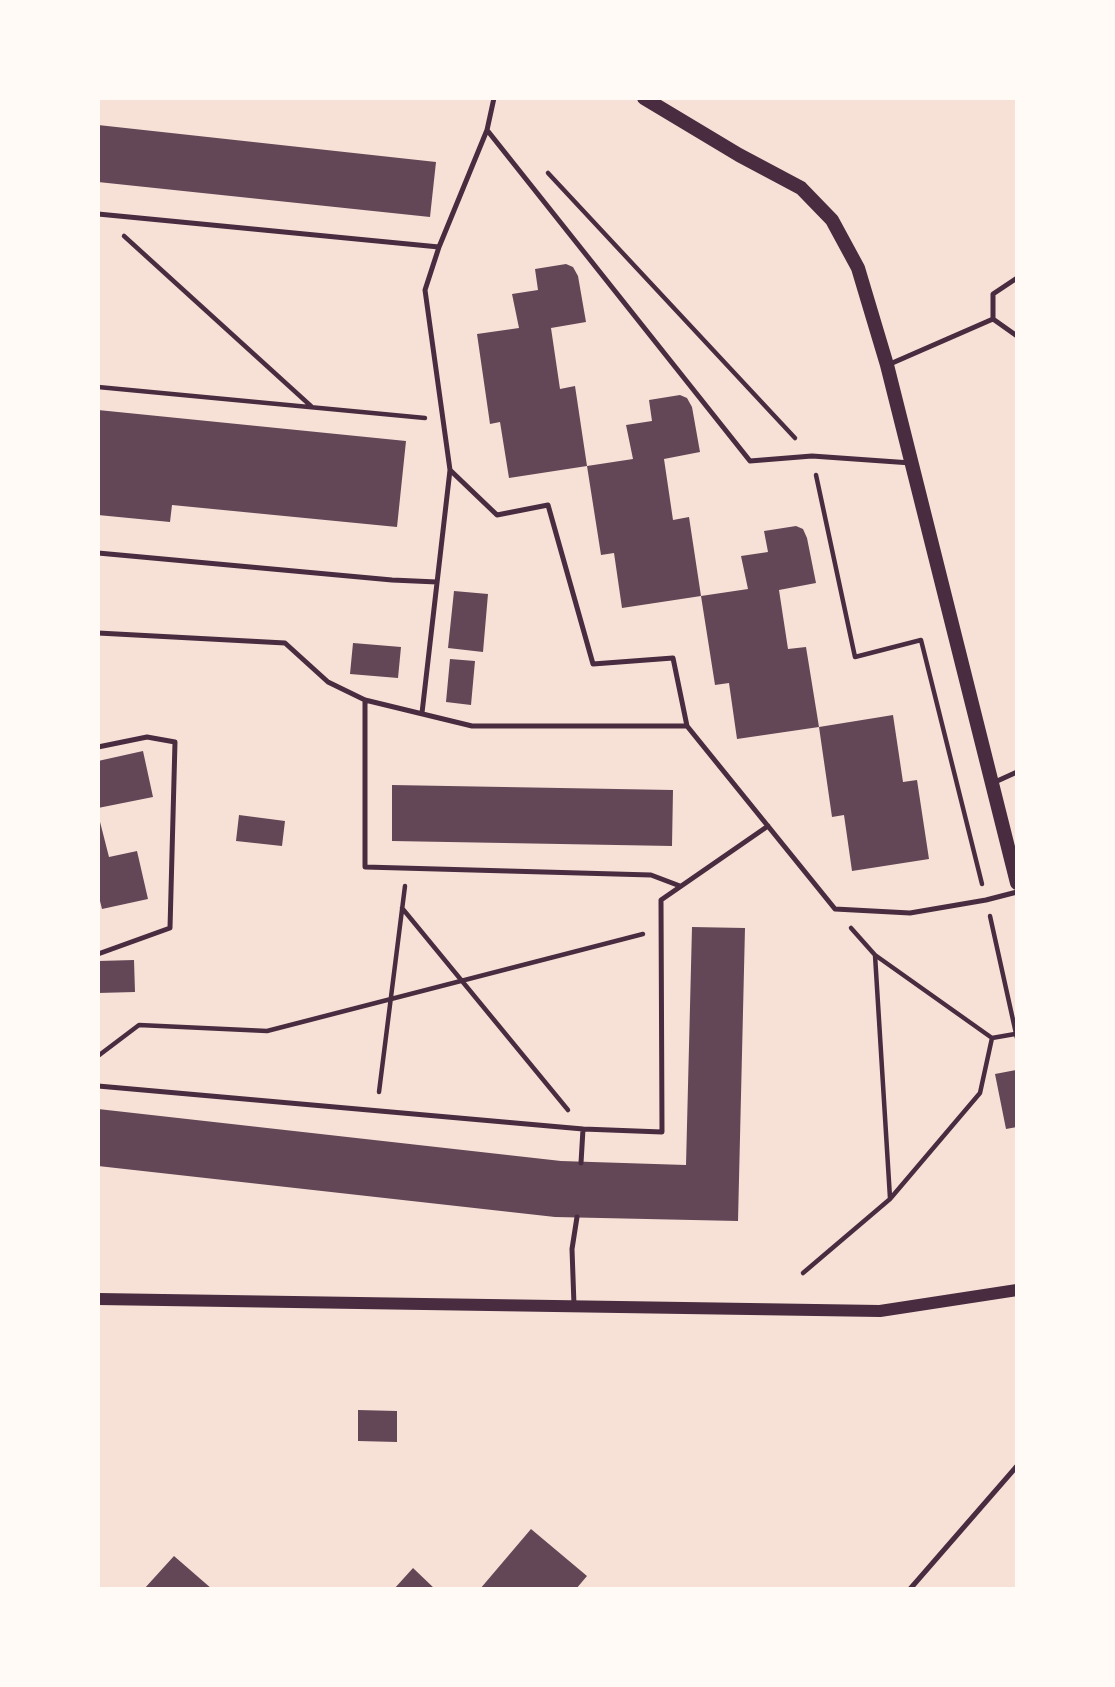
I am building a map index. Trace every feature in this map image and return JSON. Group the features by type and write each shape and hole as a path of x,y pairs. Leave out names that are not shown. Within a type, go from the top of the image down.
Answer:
{"main road":[{"path":"645,98 739,155 801,188 832,220 858,268 887,365 1017,883"}],"street":[{"path":"98,1299 880,1311 1017,1290"}],"lane":[{"path":"422,713 450,470 425,290 439,247 487,130 494,98"},
{"path":"487,130 750,461 812,456 911,463"},
{"path":"99,214 439,247"},
{"path":"993,319 993,294 1017,278"},
{"path":"887,365 993,319"},
{"path":"993,319 1017,336"},
{"path":"450,470 497,515 548,505 593,663 673,658 687,726 835,909 911,913 986,901 1017,892"},
{"path":"98,553 437,582"},
{"path":"98,633 285,643 328,682 365,700 472,726 687,726"},
{"path":"365,700 365,867 651,876 680,887"},
{"path":"98,747 147,737 175,742 170,928 98,954"},
{"path":"992,783 1017,772"},
{"path":"98,1086 583,1129 662,1132 661,900 768,826"},
{"path":"581,1163 583,1129"},
{"path":"574,1306 572,1249 576,1217"},
{"path":"910,1589 1017,1466"}],"path":[{"path":"547,172 812,456 855,657 921,640 986,901 1016,1036 992,1038 875,955 835,909"},
{"path":"99,214 312,407"},
{"path":"98,387 442,419"},
{"path":"376,1111 408,868"},
{"path":"402,908 583,1129"},
{"path":"98,1056 139,1025 267,1031 661,929"},
{"path":"875,955 890,1199"},
{"path":"803,1273 890,1199 980,1093 992,1038"}],"building":[{"path":"98,125 436,162 430,217 98,182"},
{"path":"566,264 573,267 578,276 586,322 551,328 560,389 575,386 587,466 509,478 500,422 490,424 477,334 519,328 512,294 538,290 535,269"},
{"path":"680,395 687,398 692,407 700,452 664,459 673,520 689,517 701,596 622,608 614,553 601,555 587,466 633,459 626,425 652,421 649,400"},
{"path":"98,410 406,441 397,527 172,505 170,522 98,515"},
{"path":"796,526 803,529 816,583 779,590 788,649 806,647 819,727 737,739 729,683 715,685 701,596 748,589 741,556 768,552 764,531"},
{"path":"454,591 488,594 483,652 448,648"},
{"path":"353,643 401,647 398,678 350,674"},
{"path":"450,659 475,661 471,705 446,702"},
{"path":"893,715 903,782 917,780 929,859 852,871 844,815 832,817 819,727"},
{"path":"143,751 153,797 98,808 98,761"},
{"path":"392,785 673,790 672,846 392,841"},
{"path":"98,814 109,857 137,851 148,899 102,909 98,893"},
{"path":"239,815 285,821 282,846 236,841"},
{"path":"692,927 745,928 738,1221 555,1217 98,1166 98,1109 561,1161 686,1165"},
{"path":"134,960 135,992 98,993 98,961"},
{"path":"1016,1070 1017,1127 1006,1129 995,1074"},
{"path":"358,1410 397,1411 397,1442 358,1441"},
{"path":"531,1529 587,1576 576,1589 480,1589"},
{"path":"174,1556 212,1589 144,1589"},
{"path":"413,1568 435,1589 394,1589"}]}
